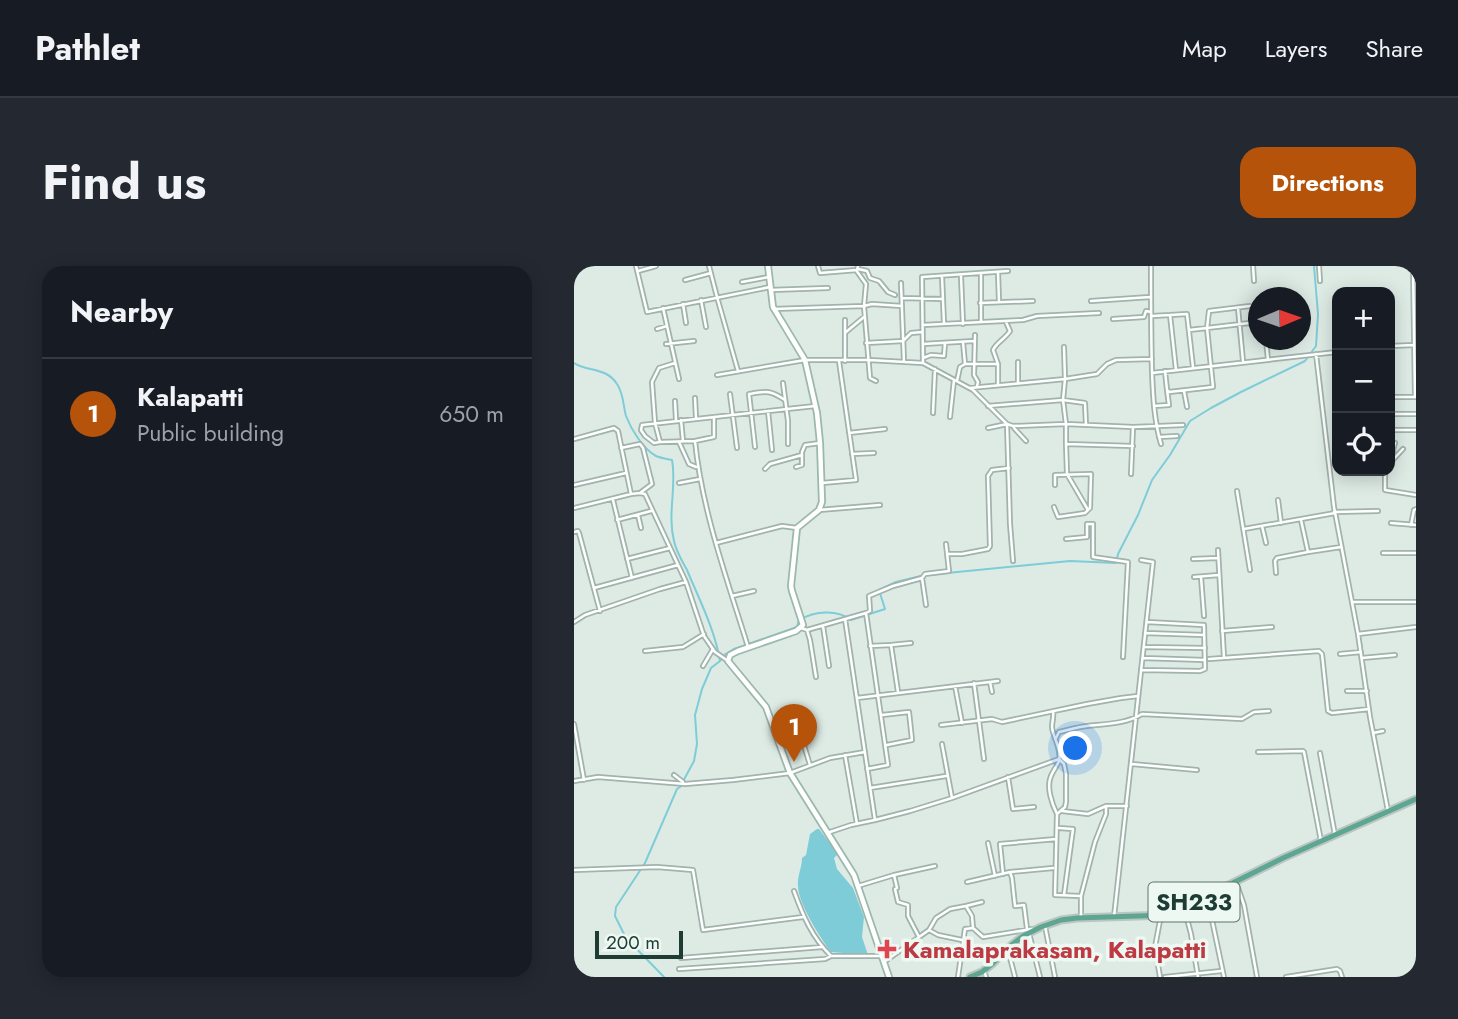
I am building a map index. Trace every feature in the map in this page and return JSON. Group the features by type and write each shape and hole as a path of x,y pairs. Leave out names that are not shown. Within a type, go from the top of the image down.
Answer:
{"main road":[{"path":"768,266 773,309 805,360 820,443 822,502 819,510 797,528 791,586 804,629 747,645 730,655 727,660 766,707 790,773 854,875 889,977"},
{"name":"SH233","path":"970,977 985,974 1008,948 1028,931 1061,920 1168,915 1321,841 1416,799"}],"street":[{"path":"636,266 647,312 770,289 828,288"},
{"path":"638,271 656,266"},
{"path":"709,266 738,371"},
{"path":"818,266 820,272 857,269 867,271 870,278"},
{"path":"838,266 838,272"},
{"path":"999,302 1003,266"},
{"path":"1151,266 1152,373 1156,425 1161,443"},
{"path":"1253,266 1254,281"},
{"path":"1319,266 1320,281"},
{"path":"1395,397 1415,397 1413,266"},
{"path":"857,269 866,284 863,306 866,343 870,377 876,381"},
{"path":"923,361 922,277 1009,271"},
{"path":"685,280 711,273"},
{"path":"981,273 981,323"},
{"path":"942,276 944,324"},
{"path":"961,276 962,324"},
{"path":"742,282 769,277"},
{"path":"863,281 870,278 879,281 888,292 895,295"},
{"path":"901,283 904,362"},
{"path":"1091,301 1151,297"},
{"path":"902,298 943,299"},
{"path":"701,300 706,327"},
{"path":"980,303 1033,301"},
{"path":"683,304 686,323"},
{"path":"773,309 872,304 902,306"},
{"path":"1167,390 1170,392 1213,387 1207,328 1209,311 1248,306"},
{"path":"663,308 668,343 679,379"},
{"path":"1238,308 1244,362"},
{"path":"1112,319 1144,317 1146,311 1151,314 1186,314 1193,368"},
{"path":"923,326 1100,313"},
{"path":"1170,315 1176,370"},
{"path":"845,333 864,317"},
{"path":"845,320 845,361"},
{"path":"998,385 998,364 993,351 997,343 1004,340 1010,331 1005,321"},
{"path":"1189,330 1248,323"},
{"path":"657,329 667,326"},
{"path":"866,343 903,341 911,333 922,332"},
{"path":"975,335 976,388"},
{"path":"668,343 694,341"},
{"path":"923,344 974,341"},
{"path":"963,342 965,364"},
{"path":"718,375 805,360 923,361 931,355 944,356 945,343"},
{"path":"1395,346 1415,345"},
{"path":"1065,347 1063,400 1067,474 1088,510"},
{"path":"1267,350 1268,360"},
{"path":"1152,373 1332,352"},
{"path":"1316,354 1335,513 1359,635 1369,709 1388,811"},
{"path":"970,388 1097,374 1107,364 1116,360 1152,359"},
{"path":"822,483 856,480 839,361"},
{"path":"923,361 970,388 1007,424 1013,426 1183,425"},
{"path":"1018,362 1018,383"},
{"path":"660,442 655,423 652,382 659,368 675,363"},
{"path":"950,417 955,380 960,367 965,364 998,364"},
{"path":"933,414 935,369"},
{"path":"1154,406 1169,405 1165,371"},
{"path":"783,383 788,444"},
{"path":"1184,390 1187,407"},
{"path":"755,447 750,394 768,391 785,400"},
{"path":"730,394 737,448"},
{"path":"695,398 696,418"},
{"path":"988,406 1063,400 1086,403 1086,425"},
{"path":"675,401 681,441 689,464 698,467"},
{"path":"714,417 714,438 654,443 641,430 642,425 655,423 815,405"},
{"path":"768,411 772,450"},
{"path":"1395,414 1416,414"},
{"path":"988,428 1007,424"},
{"path":"1007,424 1013,561"},
{"path":"1013,426 1026,441"},
{"path":"1131,474 1133,426"},
{"path":"574,439 614,428 618,431 631,494"},
{"path":"849,433 885,429"},
{"path":"1395,430 1416,430"},
{"path":"1159,437 1177,436"},
{"path":"695,441 700,479 716,543 747,645"},
{"path":"796,467 802,465 805,445 820,443"},
{"path":"574,508 640,493 652,484 640,444 621,448"},
{"path":"1066,444 1133,446"},
{"path":"1395,457 1402,449"},
{"path":"852,454 874,453"},
{"path":"765,469 769,464 803,455"},
{"path":"1132,461 1139,460"},
{"path":"948,554 988,549 988,476 992,470 1009,468"},
{"path":"574,485 626,473"},
{"path":"1054,507 1058,517 1085,513 1090,508 1091,474 1055,475 1055,485"},
{"path":"1385,476 1385,490 1416,495"},
{"path":"679,482 700,479"},
{"path":"1237,491 1250,570"},
{"path":"640,493 645,495 686,582 704,634 714,650 727,660"},
{"path":"613,499 632,578"},
{"path":"1278,500 1281,523"},
{"path":"819,510 880,505"},
{"path":"1411,524 1416,509"},
{"path":"617,520 652,511"},
{"path":"1244,529 1335,513 1378,511"},
{"path":"638,515 642,528"},
{"path":"1301,519 1308,552"},
{"path":"1391,523 1416,525"},
{"path":"1066,539 1087,537 1087,524 1093,524 1093,557 1128,562 1123,657"},
{"path":"716,543 782,526 797,528"},
{"path":"1262,526 1266,542"},
{"path":"574,532 579,533 600,611"},
{"path":"816,677 810,640 804,629 866,614 870,611 869,596 949,571 946,544"},
{"path":"1276,573 1277,558 1341,547"},
{"path":"627,559 670,548"},
{"path":"1218,550 1224,658"},
{"path":"1383,553 1416,553"},
{"path":"1193,559 1218,558"},
{"path":"1114,917 1153,562 1141,560"},
{"path":"594,588 678,565"},
{"path":"1194,577 1219,575"},
{"path":"923,577 926,605"},
{"path":"1201,577 1204,616"},
{"path":"574,622 585,615 686,582"},
{"path":"732,596 754,591"},
{"path":"1353,602 1416,602"},
{"path":"866,614 888,765 867,769"},
{"path":"848,618 875,820"},
{"path":"1141,670 1203,671 1207,659 1205,627 1202,624 1147,622"},
{"path":"823,626 829,666"},
{"path":"1222,631 1272,627"},
{"path":"1359,635 1416,627"},
{"path":"1145,633 1204,635"},
{"path":"645,651 683,647 704,634"},
{"path":"870,646 911,643"},
{"path":"891,645 898,692"},
{"path":"1144,646 1205,648"},
{"path":"703,666 714,650"},
{"path":"1143,658 1207,659 1319,651 1322,654 1328,711 1332,713 1369,709"},
{"path":"1339,654 1361,652"},
{"path":"1362,658 1395,655"},
{"path":"857,698 998,681"},
{"path":"990,682 992,692"},
{"path":"974,683 984,759"},
{"path":"955,686 962,723"},
{"path":"1347,691 1367,691"},
{"path":"941,726 992,719 1002,722 1053,710 1139,696"},
{"path":"1053,710 1052,726 1059,759 1066,774 1066,802 1059,813 1057,828 1055,895 1081,896"},
{"path":"1056,738 1059,732 1084,726 1108,725 1142,714 1242,719 1254,712 1269,711"},
{"path":"882,715 909,712 912,740 886,746"},
{"path":"574,724 584,780"},
{"path":"1373,733 1383,731"},
{"path":"779,745 803,742 810,765"},
{"path":"942,744 952,798"},
{"path":"574,774 575,781 598,777 685,784 790,773 830,758 865,752"},
{"path":"1258,752 1304,752 1321,841"},
{"path":"1320,753 1335,835"},
{"path":"845,755 857,824"},
{"path":"827,832 952,798 1059,759"},
{"path":"1059,759 1049,779 1054,808 1059,813 1088,814 1106,806 1126,806"},
{"path":"1132,764 1197,770"},
{"path":"870,788 948,776"},
{"path":"676,777 685,784"},
{"path":"1008,777 1013,809 1034,807"},
{"path":"1081,918 1081,896 1106,806"},
{"path":"1057,828 1073,829 1064,895"},
{"path":"1003,874 1000,844 1056,839"},
{"path":"988,843 995,876"},
{"path":"858,886 935,866"},
{"path":"574,870 650,867 693,870 703,930 803,917"},
{"path":"967,882 1010,872 1054,867"},
{"path":"1010,872 1015,906 1024,905 1040,977"},
{"path":"894,875 898,902 908,905 908,916 919,937"},
{"path":"1236,882 1244,905 1256,977"},
{"path":"794,891 803,917 831,956"},
{"path":"1207,896 1224,977"},
{"path":"679,969 831,956 883,959 929,930 936,918 950,909 982,902"},
{"path":"966,906 972,916 973,928 983,937 1028,931"},
{"path":"1184,907 1198,975"},
{"path":"1160,977 1155,947 1161,915"},
{"path":"1045,926 1055,977"},
{"path":"958,977 965,929 973,928"},
{"path":"929,930 962,940"},
{"path":"681,958 822,947"},
{"path":"1008,948 1015,977"},
{"path":"1286,977 1337,969 1342,977"},
{"path":"1165,977 1222,971"}],"water":[{"path":"817,829 838,854 834,858 837,869 853,888 864,917 862,937 868,955 831,952 802,902 798,883 802,858 806,855 810,834"}],"waterway":[{"path":"927,575 1070,561 1116,563 1152,480 1190,421 1241,392 1305,361 1316,346 1318,314 1314,266"},
{"path":"574,363 603,372 613,379 622,396 626,416 638,438 656,456 672,460 671,520 674,541 706,615 720,661 711,668 695,715 697,744 694,761 677,789 645,863 616,907 615,916 626,938 664,977"},
{"path":"720,661 734,649 797,627 799,620 812,615 826,612 851,620 885,609 879,590 896,582 921,576"}],"place":[{"name":"Kalapatti","path":"794,762"},
{"name":"Kamalaprakasam, Kalapatti","path":"887,949"}]}
